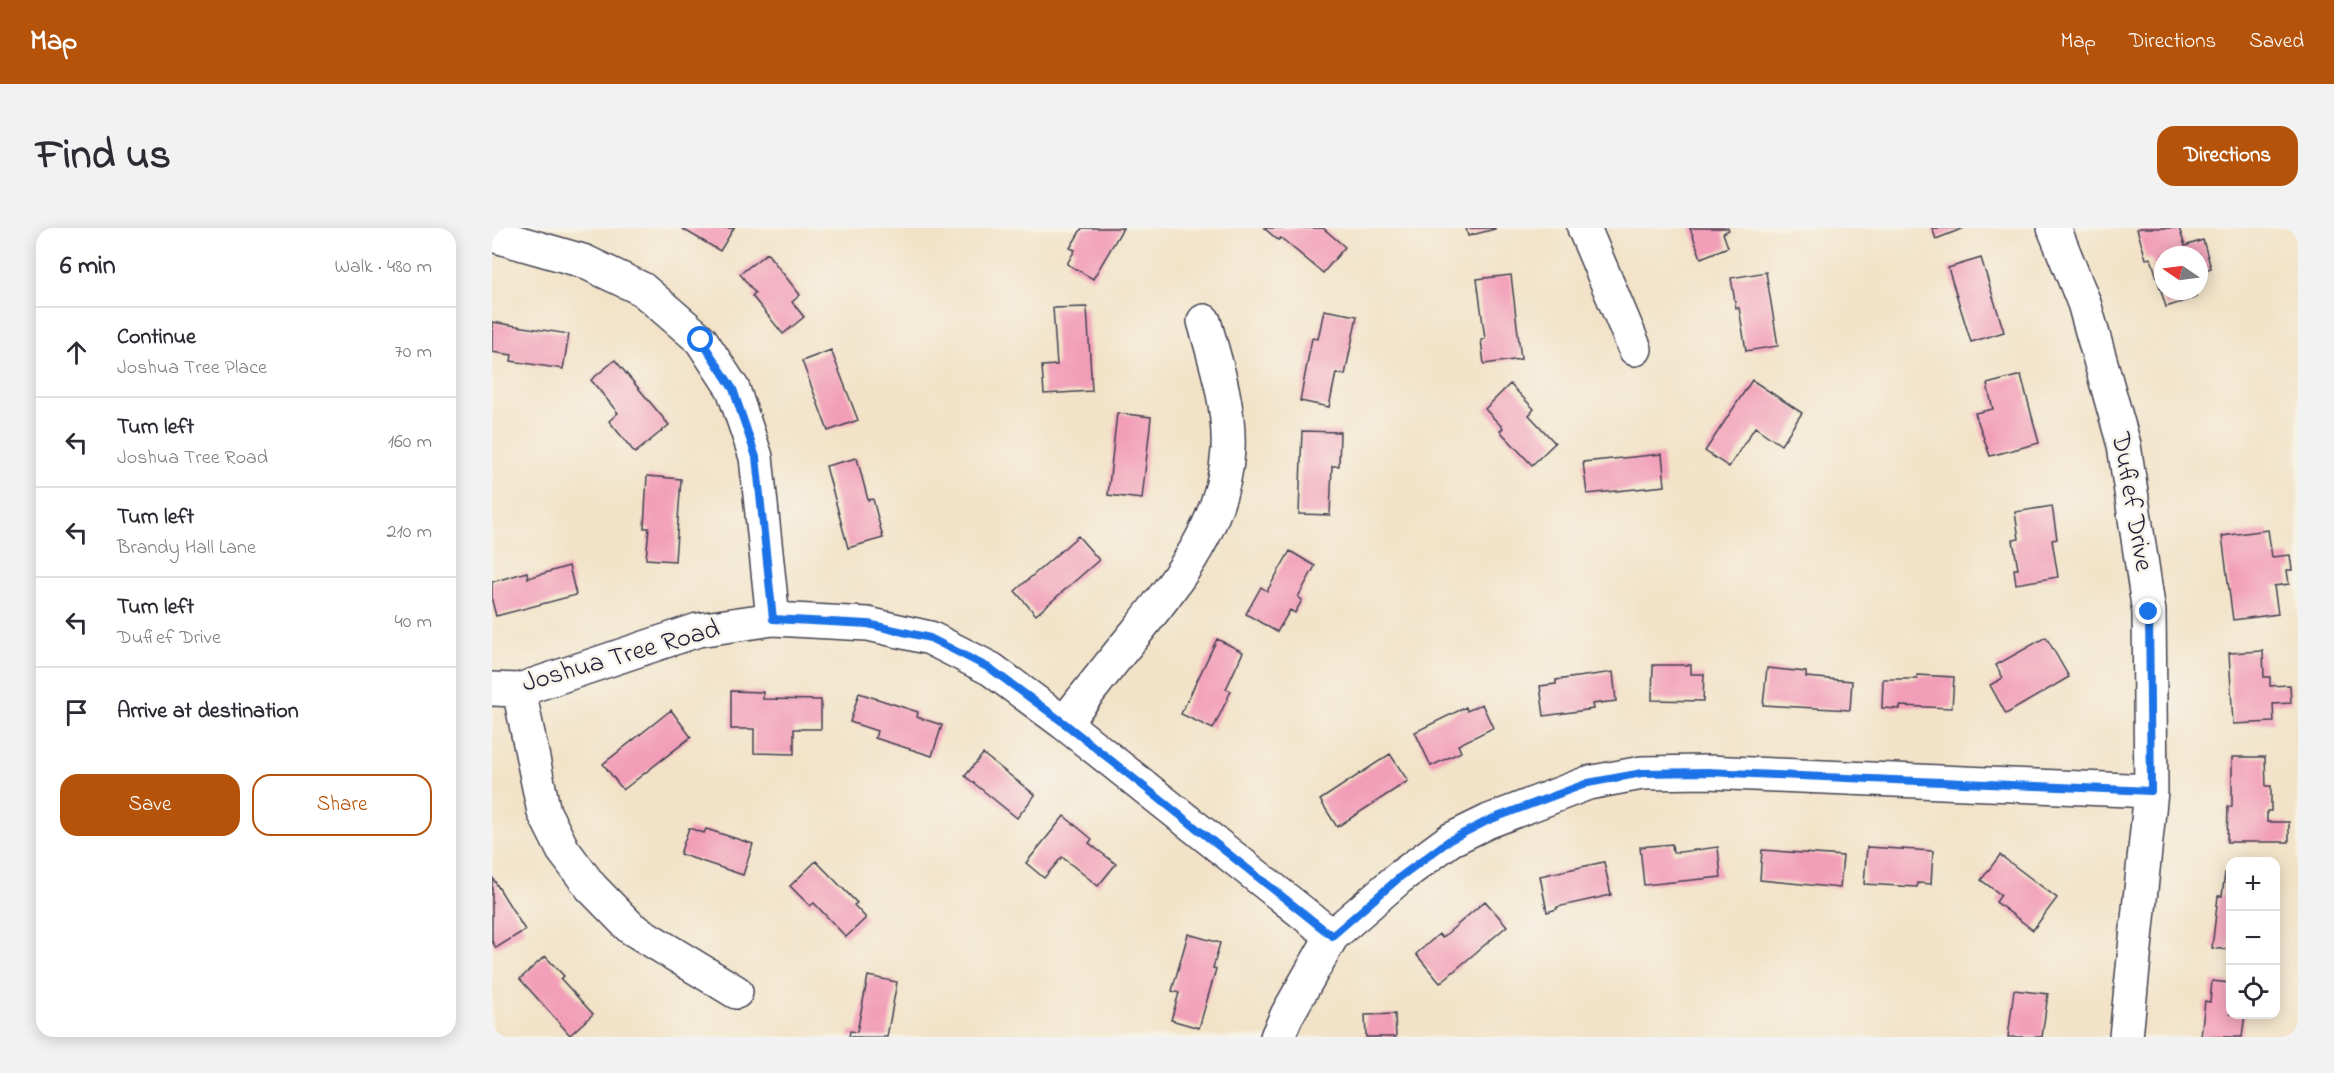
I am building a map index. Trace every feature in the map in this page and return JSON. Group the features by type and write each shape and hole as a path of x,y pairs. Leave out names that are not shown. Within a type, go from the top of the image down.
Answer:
{"street":[{"path":"1584,228 1635,349"},
{"name":"Dufief Drive","path":"2054,228 2084,303 2124,445 2149,612 2151,791 2126,1037"},
{"path":"492,235 583,261 642,289 701,340 733,389 756,457 773,619"},
{"path":"1064,723 1176,582 1203,538 1222,489 1228,450 1223,388 1204,321"},
{"name":"Joshua Tree Road","path":"505,690 698,630 773,619 868,624 930,638 991,669 1064,723 1332,936"},
{"path":"505,690 544,812 562,850 591,887 631,928 736,992"},
{"path":"1277,1037 1332,936 1400,877 1450,840 1499,816 1588,783 1642,773 1707,772 2151,791"}],"building":[{"path":"681,228 734,228 720,251"},
{"path":"1082,228 1123,228 1093,279 1067,264 1075,250 1070,248"},
{"path":"1264,228 1323,228 1345,247 1323,273 1281,238 1278,240"},
{"path":"1466,228 1495,228 1495,229 1468,236"},
{"path":"1690,228 1728,228 1729,230 1723,233 1728,247 1701,258"},
{"path":"1932,228 1964,228 1936,239"},
{"path":"2179,228 2185,246 2154,246 2154,268 2151,258 2146,259 2137,229"},
{"path":"2203,240 2205,246 2185,246"},
{"path":"767,253 800,295 792,302 804,317 783,334 752,296 755,293 740,274"},
{"path":"1981,258 2004,332 1971,342 1948,268"},
{"path":"1766,272 1778,346 1746,351 1731,278"},
{"path":"1511,275 1521,359 1484,364 1481,340 1485,339 1477,279"},
{"path":"2164,300 2188,300 2166,307"},
{"path":"1087,307 1092,391 1044,394 1042,366 1057,365 1053,308"},
{"path":"1324,310 1357,316 1345,375 1336,373 1329,407 1300,401 1312,338 1318,339"},
{"path":"492,322 569,334 563,369 511,361 512,355 492,352"},
{"path":"831,350 858,420 828,431 802,361"},
{"path":"615,360 669,425 635,453 609,421 618,413 591,380"},
{"path":"2021,375 2039,443 1990,456 1975,413 1993,409 1987,384"},
{"path":"1752,380 1802,413 1781,445 1755,427 1729,467 1705,451"},
{"path":"1510,384 1534,409 1529,415 1555,443 1532,465 1500,431 1503,428 1485,409"},
{"path":"1117,413 1151,417 1142,499 1108,495"},
{"path":"1302,431 1340,432 1339,466 1332,466 1330,515 1299,514"},
{"path":"1662,454 1665,486 1587,494 1583,462"},
{"path":"857,458 868,500 873,499 883,538 848,548 826,466"},
{"path":"647,476 681,479 675,561 646,559 649,528 644,528"},
{"path":"2052,506 2057,539 2052,540 2058,577 2016,584 2014,569 2018,569 2013,540 2019,539 2015,512"},
{"path":"2268,530 2272,557 2290,555 2292,570 2287,570 2289,584 2274,586 2278,614 2233,620 2222,536"},
{"path":"1078,536 1099,560 1036,615 1015,591"},
{"path":"1290,551 1315,566 1298,597 1302,600 1295,613 1290,610 1277,632 1246,614 1261,587 1267,591"},
{"path":"569,566 576,595 496,616 492,601 492,582 527,572 528,578"},
{"path":"2046,637 2069,677 2006,714 1990,685 2003,678 1996,665"},
{"path":"1217,639 1243,652 1226,689 1231,691 1213,729 1181,714"},
{"path":"2263,651 2264,677 2270,677 2270,686 2290,685 2291,703 2273,704 2274,722 2233,724 2229,653"},
{"path":"1653,665 1691,665 1691,674 1704,674 1703,701 1652,700"},
{"path":"1767,668 1806,672 1806,677 1852,681 1850,710 1763,705"},
{"path":"1613,672 1616,701 1592,704 1593,709 1544,716 1540,686 1556,684 1556,680"},
{"path":"1917,675 1954,677 1952,708 1900,706 1900,709 1882,708 1883,679 1917,679"},
{"path":"731,691 763,692 763,699 821,700 821,729 794,729 794,754 754,753 754,729 731,729"},
{"path":"859,693 918,712 917,717 942,725 932,756 875,738 877,731 850,722"},
{"path":"1482,704 1493,728 1458,745 1461,752 1431,766 1415,732 1466,707 1467,711"},
{"path":"671,710 691,737 623,790 603,764"},
{"path":"983,754 1035,795 1017,818 965,776"},
{"path":"1390,754 1408,781 1337,827 1320,800"},
{"path":"2232,757 2265,757 2266,786 2271,786 2271,811 2267,811 2267,822 2289,822 2289,842 2227,842 2228,807 2232,807"},
{"path":"1064,816 1092,839 1089,843 1116,864 1098,886 1062,857 1044,878 1026,863"},
{"path":"689,828 704,833 706,829 753,844 743,875 680,854"},
{"path":"1672,844 1673,853 1718,847 1721,877 1644,885 1640,847"},
{"path":"1867,847 1933,851 1931,884 1918,883 1917,887 1864,884"},
{"path":"1762,850 1843,856 1840,888 1760,880"},
{"path":"2000,855 2057,898 2033,930 1996,902 2001,895 1981,880"},
{"path":"816,861 857,903 854,905 866,918 846,937 814,903 810,906 790,886"},
{"path":"1604,862 1611,895 1557,907 1547,912 1540,876"},
{"path":"2226,873 2226,950 2212,948 2218,896 2222,896"},
{"path":"492,877 525,930 496,948 492,941"},
{"path":"1485,901 1507,926 1440,983 1416,954 1439,934 1442,938"},
{"path":"1188,934 1220,943 1213,968 1216,969 1199,1028 1171,1020 1179,993 1172,991"},
{"path":"545,956 564,976 561,979 593,1014 570,1035 520,979"},
{"path":"868,976 897,982 887,1037 849,1037 850,1031 857,1032"},
{"path":"2212,981 2226,983 2226,1019 2244,1019 2242,1037 2201,1037 2205,1001 2210,1002"},
{"path":"2014,990 2048,994 2042,1037 2008,1037"},
{"path":"1395,1014 1396,1037 1366,1037 1365,1015"}],"route":[{"path":"701,340 733,389 756,457 773,619 868,624 930,638 991,669 1064,723 1332,936 1400,877 1450,840 1489,820 1588,783 1642,773 1707,772 2151,791 2149,612"}]}
